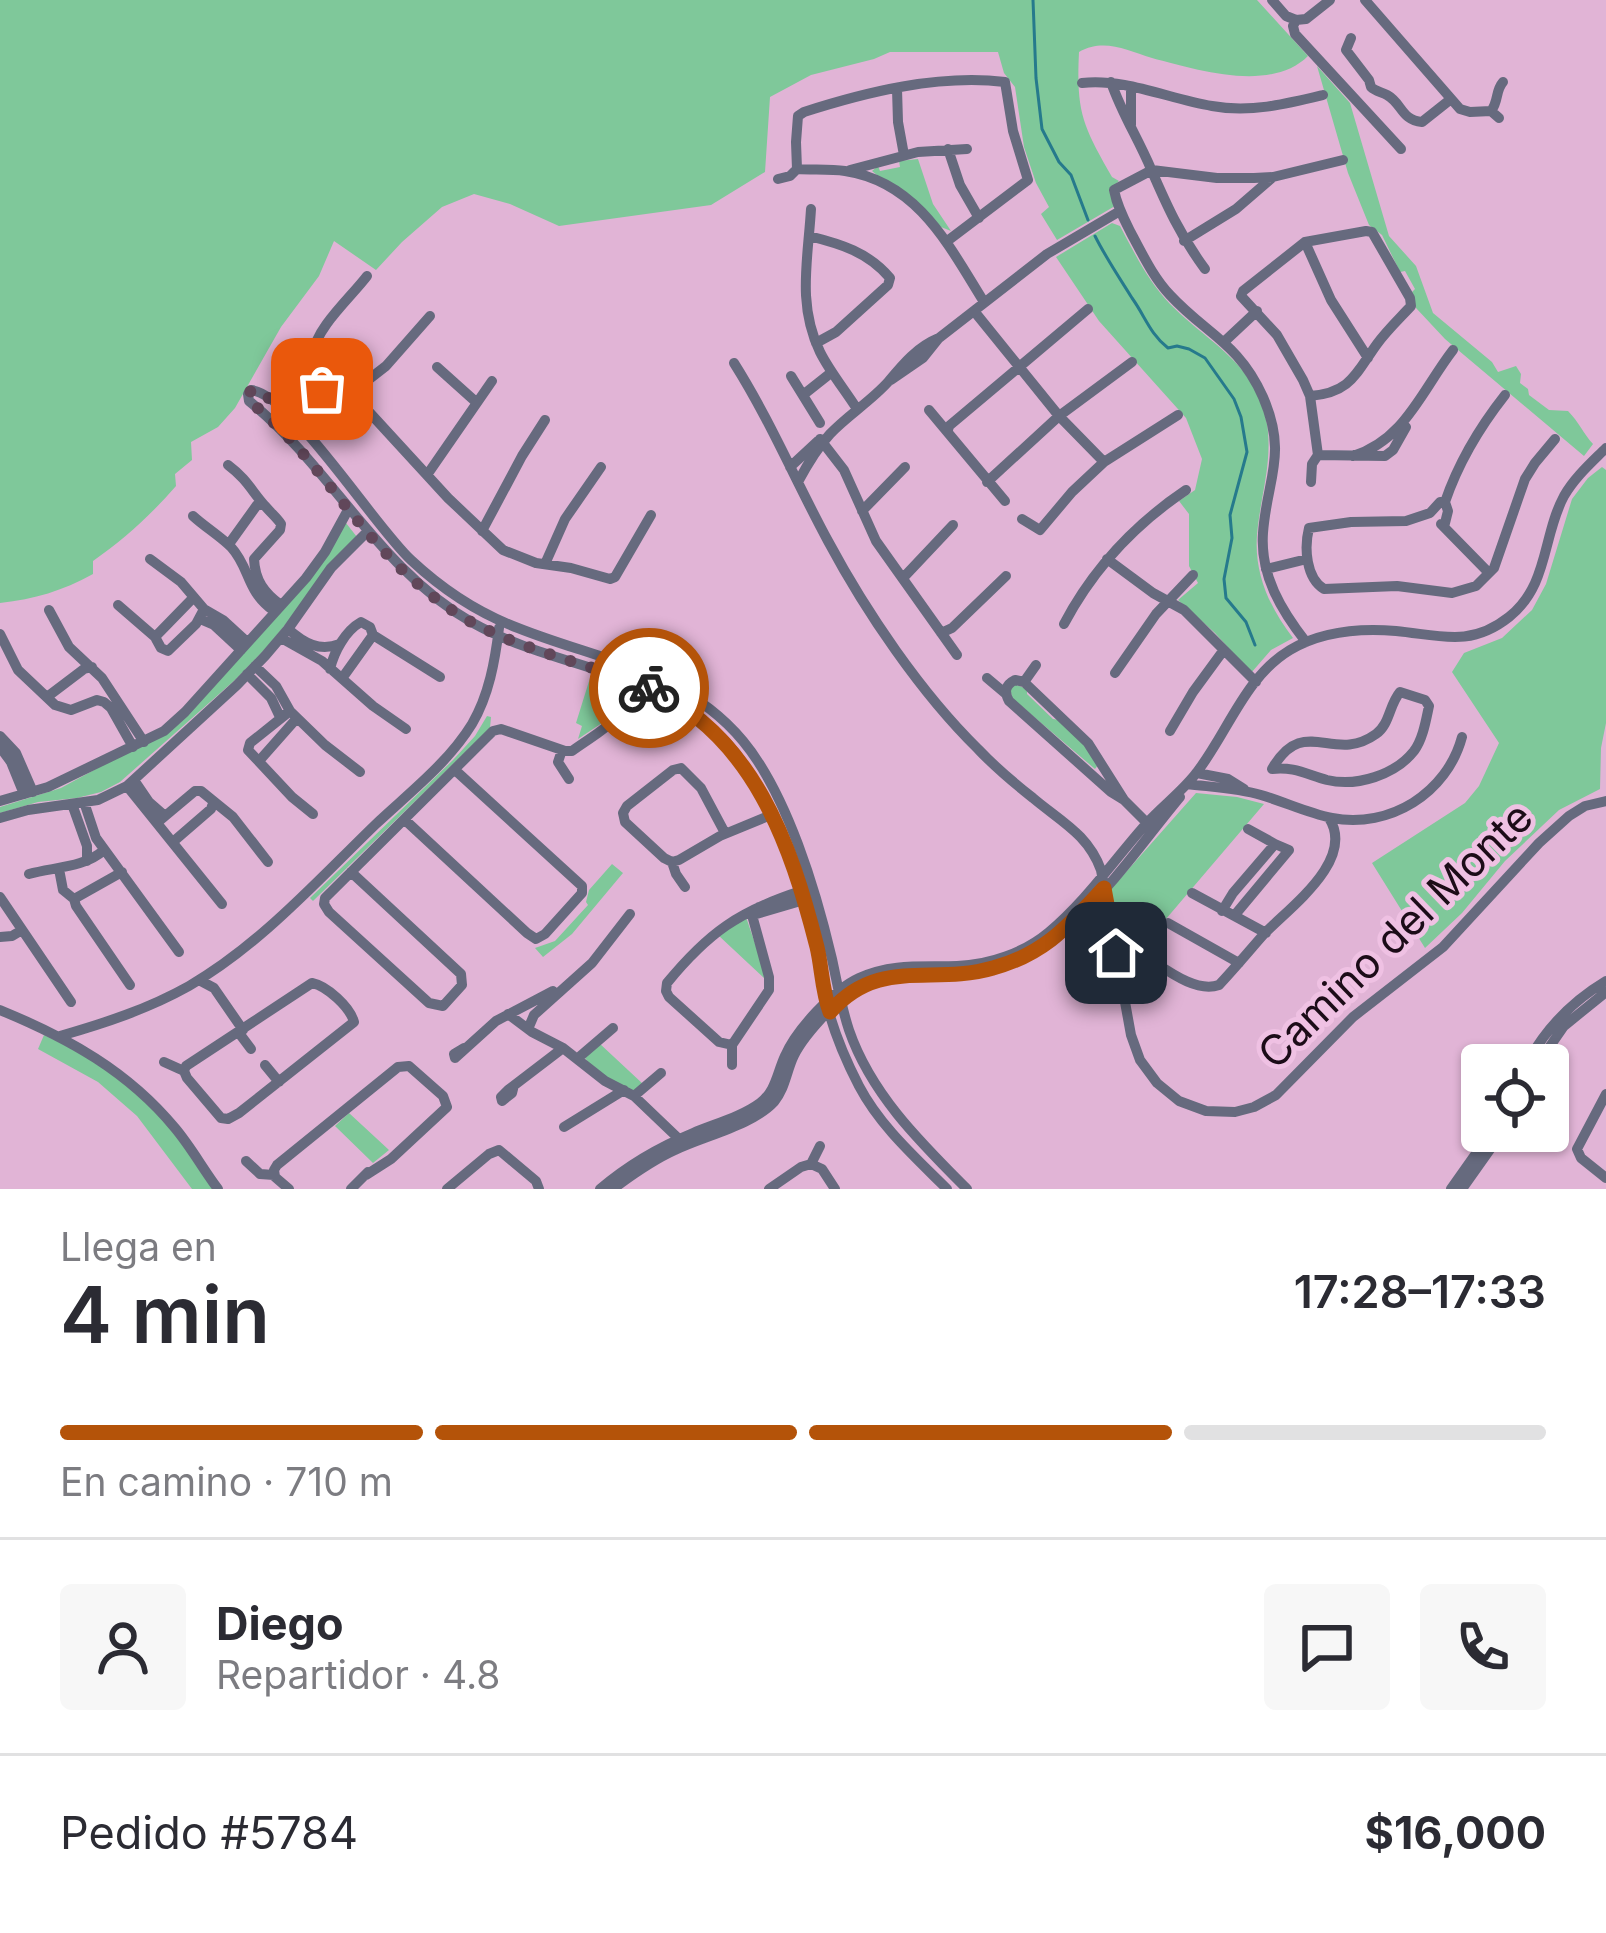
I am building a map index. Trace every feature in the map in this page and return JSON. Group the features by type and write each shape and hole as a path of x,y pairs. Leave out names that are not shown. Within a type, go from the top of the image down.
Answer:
{"street":[{"path":"1272,0 1296,20 1306,19 1330,0"},
{"path":"1365,0 1464,111 1495,114 1503,82"},
{"path":"1296,20 1295,34 1401,149"},
{"path":"1351,38 1346,50 1371,87 1392,98 1414,122 1423,122 1451,99"},
{"path":"778,179 797,169 796,129 803,112 897,89 1000,80 1006,84 1013,131 1028,180 946,242"},
{"path":"1082,82 1112,82 1232,109 1267,108 1323,95"},
{"path":"1112,82 1124,118 1184,241 1205,269"},
{"path":"1130,87 1131,128"},
{"path":"897,89 904,155"},
{"path":"948,149 960,185 979,218"},
{"path":"797,169 847,171 904,155 967,149"},
{"path":"1306,642 1277,598 1266,569 1263,535 1276,466 1267,405 1256,381 1222,339 1162,286 1120,211 1114,190 1152,170 1217,178 1273,177 1343,160"},
{"path":"873,181 868,173 874,164"},
{"path":"847,171 920,207 984,302"},
{"path":"1184,241 1223,218 1273,177"},
{"path":"811,209 804,285 809,321 816,343 856,409"},
{"path":"790,467 984,302 1071,238 1120,211"},
{"path":"1310,396 1326,394 1357,376 1411,302 1372,232 1304,242 1240,296 1287,350 1310,396 1318,455 1311,482"},
{"path":"809,236 850,247 873,260 890,278 865,308 816,343"},
{"path":"1304,242 1331,300 1368,358"},
{"path":"368,276 319,334 314,352 427,476 503,550 610,579 651,515"},
{"path":"947,430 1088,309"},
{"path":"1222,339 1255,309"},
{"path":"974,311 1059,416 1104,462"},
{"path":"286,411 314,390 360,384 386,366 430,316"},
{"path":"1318,455 1382,457 1391,453 1453,350"},
{"path":"987,482 1059,416 1132,362"},
{"name":"Camino del Monte","path":"734,363 761,405 850,580 924,687 992,763 1084,839 1094,854 1131,1035 1140,1060 1179,1101 1206,1112 1235,1112 1276,1095 1353,1017 1444,947 1569,816 1606,800"},
{"path":"437,367 476,402"},
{"path":"803,395 832,372"},
{"path":"790,376 820,423"},
{"path":"427,476 492,381"},
{"path":"402,561 317,444 259,391 248,394 249,401 288,434 367,532 449,608 477,626 500,628 660,677 700,700 734,731 769,780 795,840 856,1047 882,1094 913,1134 967,1189"},
{"path":"1444,527 1448,511 1444,502 1463,456 1505,395"},
{"path":"929,410 1005,501"},
{"path":"1022,519 1040,530 1104,462 1178,415"},
{"path":"482,531 545,420"},
{"path":"798,482 825,438"},
{"path":"825,438 876,541 957,656"},
{"path":"1444,502 1406,521 1309,528 1307,559 1316,584 1324,589 1397,586 1452,593 1476,586 1501,553 1525,479 1556,439"},
{"path":"600,1189 664,1146 764,1100 790,1046 839,995 890,976 970,973 998,967 1046,945 1066,929 1197,772 1256,682 1281,657 1306,642 1336,633 1395,631 1462,638 1500,624 1524,602 1539,578 1564,497 1606,448"},
{"path":"228,465 250,484 281,524 248,560"},
{"path":"545,564 576,499 601,466"},
{"path":"862,511 905,467"},
{"path":"324,478 328,472 337,472"},
{"path":"1064,624 1107,559 1186,490"},
{"path":"0,801 139,744 177,720 316,565 354,503 361,503"},
{"path":"229,544 252,510 262,505"},
{"path":"1430,513 1489,573"},
{"path":"193,517 248,560 278,608"},
{"path":"903,578 953,525"},
{"path":"0,818 105,798 130,783 251,670 285,633 331,568 367,532"},
{"path":"150,559 181,582 202,614 223,620 244,646"},
{"path":"1107,559 1198,622 1256,682"},
{"path":"1266,569 1307,559"},
{"path":"1115,673 1145,628 1192,574"},
{"path":"940,633 952,628 1006,576"},
{"path":"155,637 193,598"},
{"path":"118,605 161,648 170,651 202,614"},
{"path":"49,610 69,647 107,686 139,744"},
{"path":"330,669 340,644 359,623 440,677"},
{"path":"500,628 681,704 718,734 748,770 802,896 844,1054 870,1106 947,1189"},
{"path":"60,1036 137,1011 199,980 267,928 453,750 483,703 500,628"},
{"path":"285,633 315,646 340,644"},
{"path":"285,633 406,729"},
{"path":"0,634 18,670 55,705 76,710 97,700 107,686"},
{"path":"343,677 373,635"},
{"path":"1170,731 1223,651"},
{"path":"1024,682 1036,665"},
{"path":"46,697 92,667"},
{"path":"251,670 289,715 360,772"},
{"path":"987,678 1006,694"},
{"path":"351,872 461,974 462,985 443,1006 429,1003 326,908 325,898 351,872 405,820 490,734 499,728 572,751 608,725 630,681"},
{"path":"1124,800 1009,701 1006,688 1012,682 1024,682 1088,743 1124,800 1150,826"},
{"path":"1253,793 1283,752 1297,743 1342,746 1371,737 1384,727 1400,692 1425,700 1429,706 1415,749 1383,774 1339,782 1291,768 1272,770"},
{"path":"97,700 111,708 139,744"},
{"path":"260,761 289,715"},
{"path":"289,715 248,747 313,814"},
{"path":"0,736 16,753 28,793"},
{"path":"1187,784 1253,793 1329,818 1373,818 1413,803 1444,775 1462,737"},
{"path":"0,747 28,793"},
{"path":"562,750 558,762 569,779"},
{"path":"685,886 671,862 627,824 623,816 627,806 673,770 683,769 710,803 725,833"},
{"path":"405,820 531,937 541,938 582,893 582,886 455,770"},
{"path":"1197,772 1228,779 1253,793"},
{"path":"130,783 143,808 162,819 222,904"},
{"path":"162,819 195,791 202,791 233,817 268,862"},
{"path":"78,803 104,850 179,952"},
{"path":"78,803 87,860"},
{"path":"174,841 213,803"},
{"path":"671,862 770,814"},
{"path":"1140,953 1194,985 1207,989 1219,985 1324,869 1336,842 1329,818"},
{"path":"1248,829 1304,858"},
{"path":"1228,913 1233,893 1275,844"},
{"path":"29,874 97,857 104,850"},
{"path":"1228,913 1289,850"},
{"path":"59,869 63,890 74,899 130,985"},
{"path":"74,899 122,872"},
{"path":"1192,893 1266,933"},
{"path":"732,1045 718,1042 665,989 702,945 738,916 802,896"},
{"path":"0,898 71,1002"},
{"path":"732,1065 732,1045 770,990 757,910"},
{"path":"528,1029 533,1015 592,963 630,914"},
{"path":"1168,923 1239,964"},
{"path":"0,937 22,930"},
{"path":"214,970 214,988"},
{"path":"199,980 214,988 251,1049"},
{"path":"1540,1044 1558,1018 1606,981"},
{"path":"164,1062 184,1071 225,1124 352,1025 353,1015 324,987 312,983 189,1063 184,1071"},
{"path":"464,1048 508,1014 562,988"},
{"path":"1552,1044 1564,1026 1606,992"},
{"path":"613,1189 665,1155 766,1109 781,1092 795,1053 828,1007"},
{"path":"0,1010 102,1060 144,1094 218,1189"},
{"path":"508,1014 629,1093 679,1138"},
{"path":"578,1058 613,1028"},
{"path":"513,1089 563,1048"},
{"path":"265,1065 279,1082"},
{"path":"274,1174 277,1165 404,1065 412,1068 447,1104 391,1159 351,1189"},
{"path":"564,1127 661,1073"},
{"path":"1606,1094 1577,1149 1606,1178"},
{"path":"660,1122 664,1146"},
{"path":"811,1164 820,1146"},
{"path":"447,1189 499,1150 536,1181 539,1189"},
{"path":"1451,1189 1477,1152"},
{"path":"1462,1189 1488,1152"},
{"path":"246,1162 260,1174 274,1174 289,1189"},
{"path":"769,1189 811,1164 822,1169 836,1189"}],"green space":[{"path":"0,0 1257,0 1308,56 1293,67 1254,76 1190,68 1115,47 1079,52 1084,118 1094,145 1119,181 1109,190 1115,206 1057,240 1041,214 1049,207 1024,147 1015,87 1004,73 998,52 890,52 811,75 770,97 765,172 711,205 559,226 474,194 442,207 376,270 334,241 319,276 281,327 235,408 218,427 191,442 192,460 175,474 176,486 166,497 93,561 93,574 48,593 0,603"},
{"path":"1317,66 1350,103 1389,236 1416,266 1433,313 1498,372 1516,366 1529,395 1549,410 1568,411 1593,444 1584,456 1445,339 1416,308 1415,289 1405,271 1400,272 1382,235 1369,225 1348,173"},
{"path":"918,159 933,204 951,231 872,171"},
{"path":"1112,223 1120,226 1162,295 1229,355 1261,403 1268,452 1258,563 1271,603 1293,638 1271,650 1251,673 1178,600 1198,583 1189,566 1189,514 1179,501 1195,490 1202,459 1186,418 1099,321 1056,257"},
{"path":"1602,467 1606,470 1606,723 1600,789 1559,810 1425,948 1372,863 1465,803 1479,786 1499,743 1452,672 1464,653 1502,638 1532,610 1546,584 1572,499"},
{"path":"346,523 357,537 267,647 120,782 101,792 0,813 0,807 61,788 180,723"},
{"path":"590,678 616,687 605,721 578,739 582,726 576,723"},
{"path":"1014,684 1027,689 1027,694 1082,742 1098,765 1095,769 1012,698"},
{"path":"487,716 491,717 490,728 313,901 310,898 453,760"},
{"path":"1196,793 1264,804 1125,967 1111,889"},
{"path":"612,864 623,873 572,934 543,957 535,948 555,941 588,905 589,890"},
{"path":"746,917 766,976 764,978 718,935"},
{"path":"44,1035 95,1063 141,1098 181,1140 214,1189 192,1189 137,1116 98,1082 38,1049"},
{"path":"599,1043 643,1084 633,1091 595,1068 585,1058"},
{"path":"349,1113 389,1150 373,1163 335,1126"}],"waterway":[{"path":"1033,0 1042,129 1071,175 1088,220"},
{"path":"1095,236 1157,337 1168,348 1189,349 1205,358 1234,399 1247,452 1230,515 1232,538 1224,579 1226,598 1246,622 1255,645"}],"way so far":[{"path":"322,389 302,396 286,411 254,389 248,397 288,434 408,575 477,626 649,688"}],"route":[{"path":"649,688 709,725 734,750 754,781 801,891 830,1012 851,991 880,979 970,973 1022,958 1066,929 1104,888 1116,953"}]}
